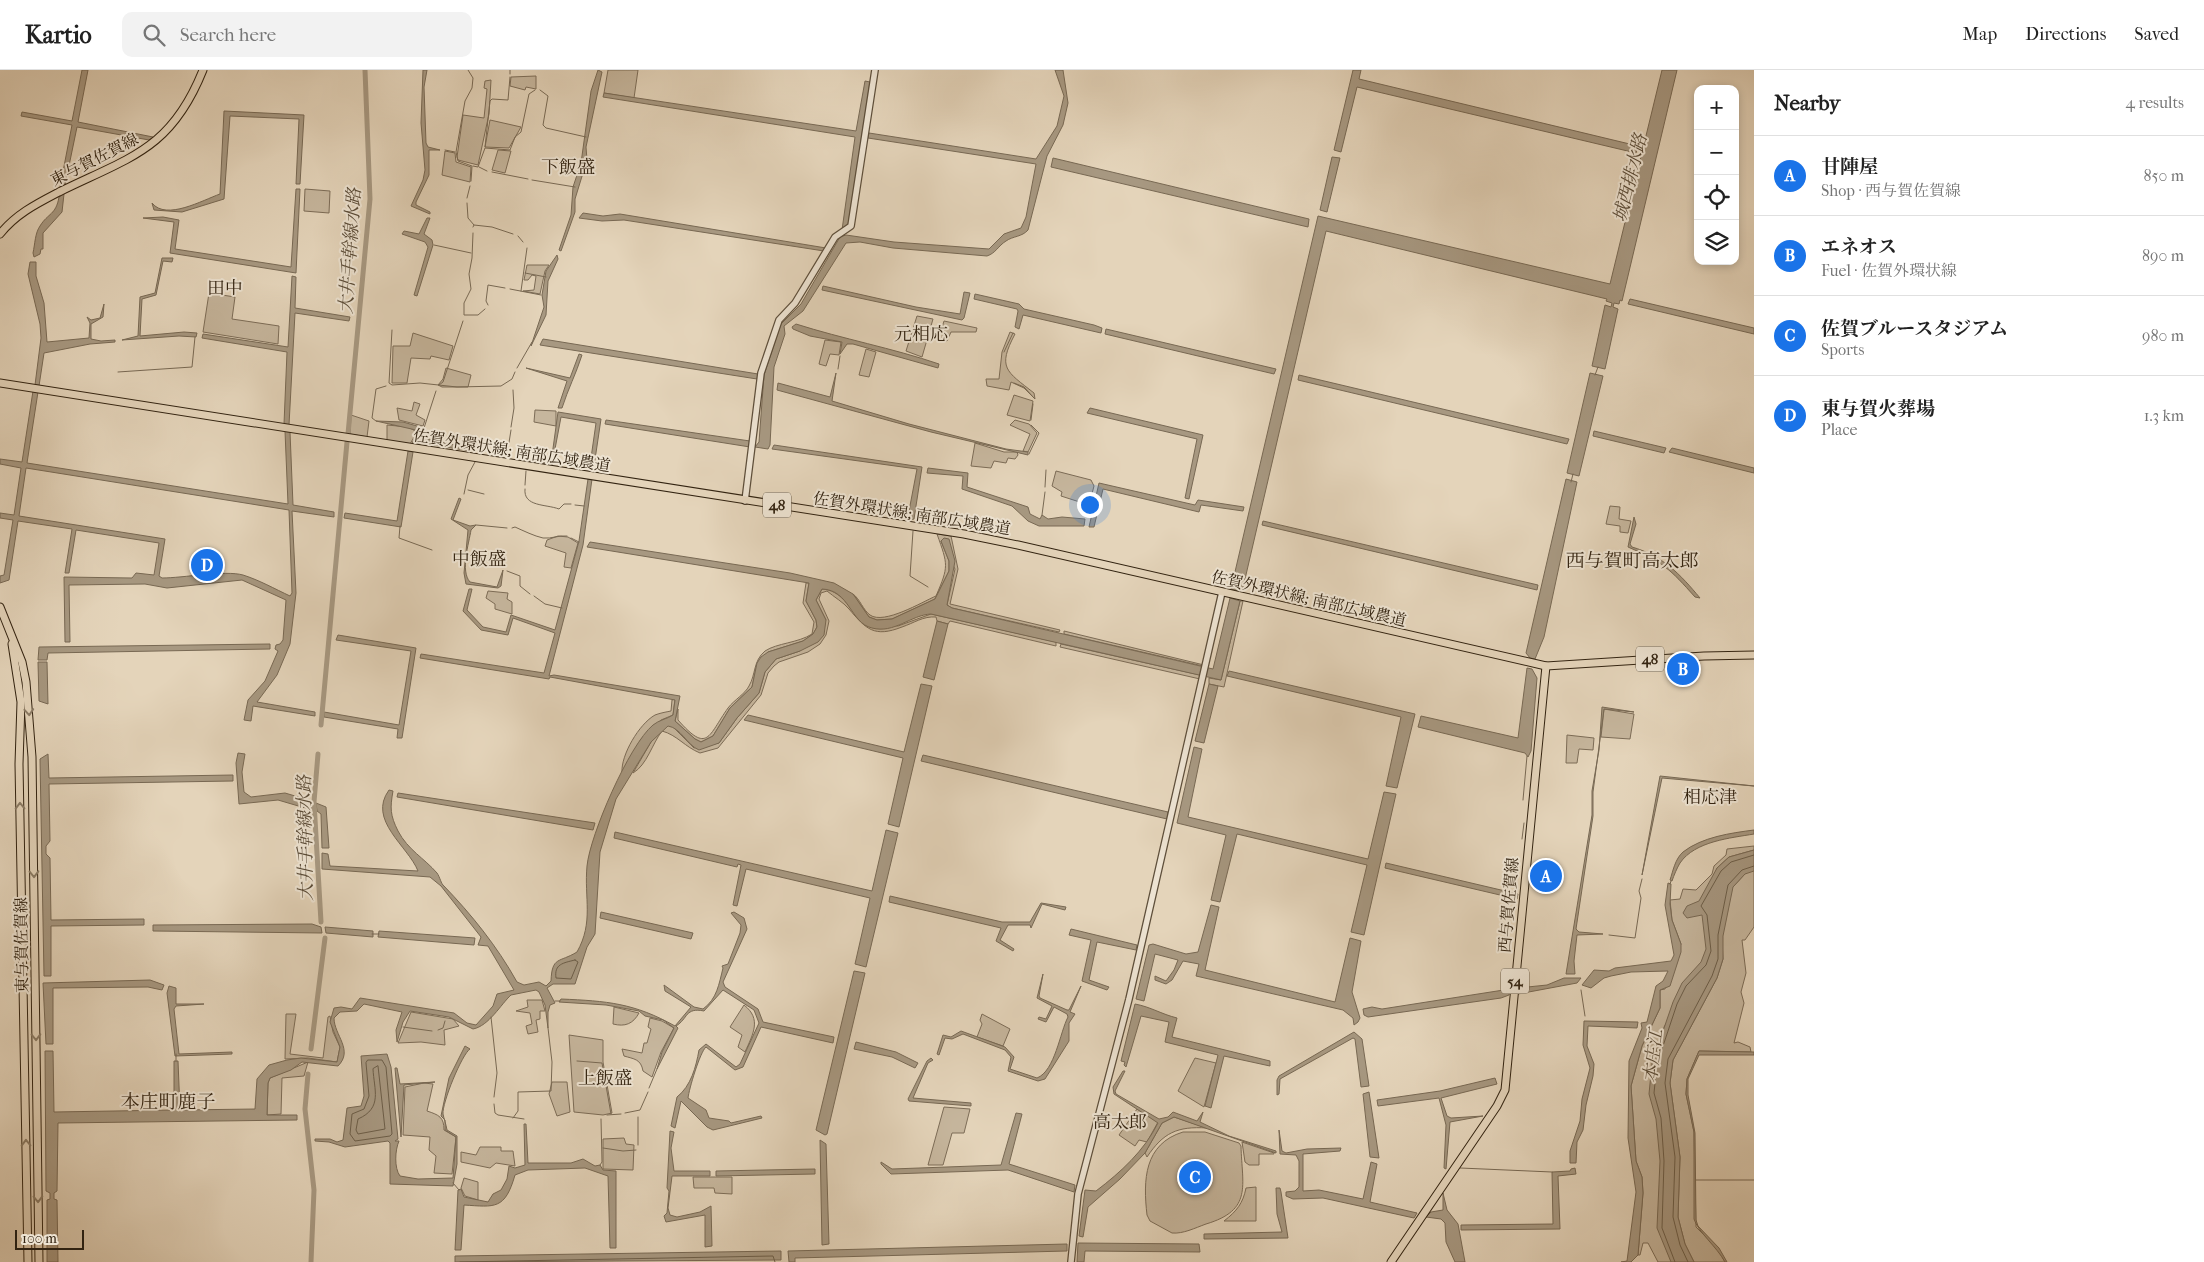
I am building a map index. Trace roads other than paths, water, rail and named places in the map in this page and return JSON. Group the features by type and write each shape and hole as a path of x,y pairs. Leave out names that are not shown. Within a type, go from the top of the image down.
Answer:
{"main road":[{"name":"東与賀佐賀線","path":"0,234 13,219 29,207 121,163 152,145 176,121 193,95 203,70"},
{"name":"佐賀外環状線; 南部広域農道","path":"0,383 973,536 1546,666"},
{"name":"東与賀佐賀線","path":"0,607 22,662 26,682 32,757 39,1262"},
{"name":"東与賀佐賀線","path":"10,631 21,702 20,764 28,1262"},
{"name":"48","path":"1546,666 1754,654"},
{"name":"西与賀佐賀線","path":"1391,1262 1497,1106 1504,1090 1546,666"}],"street":[{"path":"745,501 760,373 766,352 779,320 796,303 835,237 851,226 875,70"},
{"path":"1071,1262 1075,1209 1080,1184 1127,1007 1207,665 1222,592"}],"water":[{"path":"82,70 88,70 78,122 153,137 149,140 77,127 65,185 60,187 72,125 21,116 22,112 72,121"},
{"path":"423,70 427,70 424,87 426,143 428,147 440,150 429,150 429,175 416,205 430,212 430,214 411,206 423,180 425,170 421,123"},
{"path":"598,70 602,72 586,147 587,160 575,199 575,212 561,251 559,250 571,215 573,187 581,163 591,91"},
{"path":"1055,70 1063,70 1068,103 1063,125 1047,156 1028,230 1006,241 987,256 893,248 860,242 846,243 803,311 784,326 785,334 774,367 770,445 768,449 755,447 759,442 764,375 781,324 801,304 840,237 846,235 894,242 989,249 1004,234 1021,228 1026,217 1036,164 868,138 869,133 1036,159 1057,126 1064,96"},
{"path":"1353,70 1361,70 1359,79 1638,146 1636,153 1357,87 1341,152 1334,150"},
{"path":"1662,70 1677,70 1622,301 1620,300 1619,304 1614,303 1613,307 1618,309 1605,369 1592,366 1605,305 1611,307 1612,303 1606,301 1607,299 1326,231 1242,592 1231,589 1318,216 1610,284"},
{"path":"865,81 870,82 848,225 842,230 855,137 603,97 604,93 856,131"},
{"path":"224,111 304,115 300,184 296,184 299,119 230,116 224,199 182,212 154,210 152,203 158,208 175,210 220,194"},
{"path":"1332,157 1340,158 1327,212 1320,210"},
{"path":"1053,158 1309,219 1308,227 1051,167"},
{"path":"296,189 300,189 296,273 170,253 174,222 143,218 163,217 179,220 175,249 291,267"},
{"path":"64,194 62,212 43,233 43,249 41,249 40,254 34,257 33,253 38,229 54,211 59,197"},
{"path":"583,213 603,216 620,214 826,248 824,251 624,220 602,221 579,218"},
{"path":"427,218 430,218 424,234 432,240 433,245 417,296 414,295 428,247 425,242 402,234 404,231 419,234"},
{"path":"557,255 558,259 548,281 546,315 531,346 544,307 542,295 546,271"},
{"path":"162,258 173,258 172,262 163,261 156,295 142,299 140,336 184,332 197,333 196,337 179,336 122,340 138,336 140,297 155,293"},
{"path":"30,262 36,262 36,276 44,303 47,342 89,338 90,323 87,317 91,320 100,318 104,304 103,317 91,324 91,339 101,341 115,340 115,342 90,344 44,353 39,386 35,385 41,338 40,324 28,274"},
{"path":"292,276 296,277 295,308 350,317 349,321 295,313 289,425 284,424 287,352 202,338 203,334 288,347"},
{"path":"823,286 916,307 960,314 964,292 970,293 962,320 822,290"},
{"path":"975,294 1019,304 1024,309 1094,325 1102,328 1101,333 1023,315 1019,329 1015,327 1017,309 974,299"},
{"path":"1630,299 1754,328 1754,334 1628,304"},
{"path":"796,324 921,358 939,364 938,368 853,344 847,344 840,354 842,342 810,336 793,329 792,327"},
{"path":"1106,329 1276,369 1274,374 1105,334"},
{"path":"543,339 758,374 757,379 540,345"},
{"path":"579,354 582,355 562,408 558,408 567,381 526,368 570,378"},
{"path":"836,373 832,401 909,424 1006,449 1028,452 1028,455 931,432 777,390 778,383 830,397"},
{"path":"1590,373 1603,376 1579,476 1567,473"},
{"path":"1299,375 1569,439 1567,444 1298,380"},
{"path":"33,391 38,392 27,463 288,504 285,431 290,432 293,505 334,512 334,517 292,511 296,593 290,644 277,675 257,702 315,712 315,716 253,706 251,721 244,720 248,700 265,681 278,651 275,649 276,645 280,644 283,640 286,600 242,580 167,588 145,584 69,585 70,642 65,642 64,577 132,578 136,573 154,575 159,543 76,530 69,573 65,573 72,529 18,521 9,580 0,583 0,576 4,575 13,520 0,518 0,513 14,515 21,468 0,464 0,459 22,462","holes":["26,468 289,510 292,593 290,596 243,575 215,574 162,578 159,576 165,539 19,516"]},
{"path":"1090,408 1203,435 1189,499 1185,498 1197,439 1087,413"},
{"path":"558,412 601,419 593,473 589,472 596,423 561,417 552,465 528,461 551,463"},
{"path":"606,420 750,441 750,447 605,424"},
{"path":"376,421 403,422 424,428 422,435 424,438 472,449 470,451 412,443 418,432 416,430"},
{"path":"1594,431 1666,448 1664,453 1593,436"},
{"path":"774,445 922,467 914,519 910,520 909,511 917,469 772,449"},
{"path":"1672,448 1754,468 1754,473 1669,452"},
{"path":"408,451 413,452 401,527 344,518 345,513 397,521"},
{"path":"928,468 968,473 967,487 1028,507 1030,514 1040,519 1042,515 1048,519 1062,517 1085,519 1084,526 1039,526 1028,521 1012,506 962,489 963,476 927,473"},
{"path":"588,479 592,479 583,545 549,676 554,675 680,696 675,721 701,742 713,736 730,708 752,687 757,663 761,657 768,652 803,641 813,634 817,627 816,620 806,601 809,583 587,547 590,542 790,573 834,583 853,594 869,617 877,620 892,619 935,599 949,571 949,561 941,541 944,538 949,539 955,561 947,605 952,608 1213,669 1230,598 1240,601 1221,680 931,614 916,617 888,628 872,628 859,620 839,595 822,589 816,600 826,620 824,635 818,642 800,651 776,659 765,672 759,693 737,718 719,743 699,750 677,730 668,726 651,742 616,799 600,852 595,934 587,947 575,984 553,984 547,988 555,1003 550,1005 548,1012 548,1028 545,1005 539,992 536,990 511,995 484,1024 473,1029 449,1017 410,1011 403,1022 397,1042 396,1030 402,1012 364,1004 357,1011 340,1012 334,1018 344,1048 342,1060 338,1066 302,1062 291,1070 270,1078 268,1083 267,1115 297,1115 297,1120 58,1123 57,1191 54,1193 54,1199 57,1200 58,1262 47,1262 47,1200 50,1199 50,1193 46,1191 45,1051 53,1051 54,1112 174,1110 174,1061 178,1061 180,1110 255,1109 257,1079 269,1065 301,1058 337,1062 340,1047 330,1022 334,1008 352,1009 360,998 454,1013 467,1023 476,1025 493,1006 497,994 514,990 488,946 478,945 481,937 441,886 430,877 322,869 322,853 328,854 330,866 418,871 386,822 383,812 384,801 389,790 393,791 392,816 402,838 437,873 443,885 474,919 517,982 524,985 539,982 546,986 551,981 555,964 577,952 587,920 587,866 595,834 603,813 622,770 633,751 653,725 673,715 675,700 550,677 549,679 420,658 421,654 544,673 555,633 513,618 508,635 481,630 463,611 469,589 472,589 467,610 483,627 506,632 511,615 555,630 579,541"},
{"path":"1566,479 1577,482 1544,637 1535,659 1530,658 1526,653"},
{"path":"1099,483 1195,505 1198,500 1244,507 1243,511 1201,505 1199,512 1103,489 1094,527 1089,527"},
{"path":"459,498 461,499 453,520 470,526 476,525 471,530 467,549 465,564 467,577 470,582 497,587 503,570 501,586 498,588 466,584 464,573 468,530 451,519"},
{"path":"1634,517 1636,524 1630,544 1632,547 1653,555 1670,567 1700,598 1695,597 1679,579 1658,562 1628,547"},
{"path":"1263,521 1538,585 1537,590 1262,525"},
{"path":"937,621 948,624 934,680 923,677"},
{"path":"338,635 416,648 402,738 397,738 398,729 324,717 324,712 399,725 411,651 336,640"},
{"path":"270,644 270,649 48,653 47,660 38,660 39,647"},
{"path":"38,662 47,662 48,704 39,701"},
{"path":"1527,668 1532,669 1537,678 1531,751 1528,757 1525,753 1418,727 1421,716 1518,738"},
{"path":"1229,671 1415,714 1397,788 1386,786 1401,717 1227,676"},
{"path":"921,684 932,686 899,827 888,824 903,758 744,720 748,715 904,752"},
{"path":"1209,684 1218,686 1204,743 1195,741"},
{"path":"1602,707 1634,712 1604,709 1599,743"},
{"path":"1194,747 1202,749 1188,817 1368,859 1384,792 1396,794 1364,935 1351,932 1367,865 1237,834 1220,902 1211,900 1226,835 1177,823"},
{"path":"238,753 245,754 242,772 244,792 251,797 285,793 312,801 312,810 278,800 239,804 236,763"},
{"path":"48,754 49,778 233,775 233,781 49,784 50,841 46,846 46,854 50,858 51,920 144,919 144,925 51,926 51,976 44,976 40,759"},
{"path":"923,755 1168,812 1167,819 921,761"},
{"path":"1597,761 1593,792 1593,816 1576,929 1579,932 1603,934 1577,935 1574,961 1575,974 1566,974 1592,815 1592,791"},
{"path":"1660,776 1754,786 1662,778 1642,875"},
{"path":"398,793 595,823 593,830 397,797"},
{"path":"316,803 326,807 329,848 322,848 321,814 317,811"},
{"path":"886,830 898,833 866,967 855,964 870,898 746,869 737,906 733,905 741,865 738,864 737,867 614,838 615,832 872,891"},
{"path":"1754,830 1754,834 1724,839 1695,850 1680,863 1672,881 1670,880 1678,858 1691,847 1717,836"},
{"path":"1754,850 1754,871 1745,874 1733,887 1723,936 1723,959 1717,978 1673,1060 1670,1083 1680,1157 1678,1217 1685,1244 1694,1262 1671,1262 1657,1228 1660,1161 1656,1119 1649,1094 1652,1063 1673,1002 1682,983 1701,962 1706,949 1702,915 1687,918 1683,913 1687,906 1699,901 1717,868 1729,857"},
{"path":"1386,863 1518,894 1517,899 1385,868"},
{"path":"1668,883 1671,884 1670,904 1672,920 1681,944 1681,952 1670,986 1660,990 1660,1008 1642,1046 1631,1086 1636,1161 1642,1177 1643,1193 1638,1255 1631,1262 1621,1262 1627,1261 1636,1192 1628,1138 1629,1061 1642,1028 1641,1023 1647,1022 1656,986 1663,981 1668,971 1631,972 1604,978 1591,988 1582,985 1594,970 1609,971 1615,968 1671,961 1674,955 1665,905"},
{"path":"890,896 1002,922 1030,922 1041,903 1066,907 1065,910 1042,904 1031,928 1030,925 1008,925 1000,940 1014,949 1013,951 996,941 1001,928 889,902"},
{"path":"1211,905 1219,907 1205,970 1335,1002 1350,938 1361,941 1352,992 1360,1018 1358,1022 1354,1025 1353,1018 1343,1010 1196,976 1199,964 1183,961 1172,980 1166,984 1155,980 1155,976 1166,981 1178,960 1155,954 1144,1001 1136,999 1149,945 1153,944 1186,954 1198,952"},
{"path":"601,912 693,933 691,939 600,918"},
{"path":"734,912 744,918 747,929 723,982 725,987 758,1009 763,1022 834,1037 833,1043 761,1027 743,1067 735,1070 706,1047 698,1063 688,1098 706,1110 709,1118 729,1121 731,1123 761,1116 762,1118 713,1130 707,1127 681,1101 675,1128 671,1126 677,1097 689,1082 699,1050 706,1044 736,1067 740,1064 759,1023 754,1010 723,990 704,1011 690,1012 676,1026 678,1028 657,1069 662,1052 674,1028 663,1020 645,1016 639,1011 606,1005 559,1002 561,999 606,1002 646,1012 660,1018 675,1026 691,1007 665,991 664,985 694,1007 703,1009 708,1005 717,991 722,966 728,964 740,933 741,925 731,913"},
{"path":"312,924 321,927 322,933 153,931 153,925"},
{"path":"325,927 373,931 373,937 326,933"},
{"path":"1071,929 1137,945 1136,950 1097,942 1089,980 1109,987 1107,990 1082,981 1091,940 1069,935"},
{"path":"379,931 475,938 474,945 378,937"},
{"path":"854,971 865,973 827,1134 825,1135 816,1130"},
{"path":"1043,974 1040,998 1067,1010 1069,1010 1081,986 1070,1012 1075,1014 1069,1023 1069,1041 1045,1079 1038,1081 1008,1071 1011,1057 1005,1050 963,1034 952,1039 945,1038 939,1055 937,1054 943,1035 951,1037 961,1031 1005,1047 1014,1057 1010,1069 1037,1078 1043,1074 1053,1060 1068,1017 1067,1014 1054,1007 1046,1022 1038,1019 1039,1017 1046,1019 1052,1006 1037,998"},
{"path":"1564,978 1581,978 1577,983 1518,994 1518,988 1547,985"},
{"path":"150,980 164,985 162,990 148,987 53,988 53,1044 46,1044 43,983"},
{"path":"169,986 176,988 176,1004 204,1004 176,1006 174,1009 179,1054 232,1052 232,1054 175,1056 167,993"},
{"path":"1510,989 1509,995 1501,998 1368,1017 1364,1015 1363,1009 1372,1007 1382,1009"},
{"path":"1135,1004 1177,1018 1172,1037 1270,1061 1270,1066 1224,1056 1211,1108 1205,1106 1218,1055 1165,1042 1169,1022 1141,1016 1126,1067 1124,1065 1125,1062 1121,1061"},
{"path":"1584,1021 1638,1022 1637,1028 1588,1026 1587,1046 1594,1064 1593,1076 1586,1105 1583,1130 1577,1142 1576,1163 1570,1163 1570,1151 1580,1121 1582,1099 1590,1068 1583,1045"},
{"path":"1354,1032 1362,1039 1369,1086 1361,1087 1355,1039 1353,1038 1280,1079 1279,1094 1277,1095 1277,1080 1279,1076"},
{"path":"856,1042 896,1052 918,1063 915,1068 892,1057 854,1049"},
{"path":"465,1046 470,1049 462,1060 449,1090 444,1108 444,1119 441,1116 449,1078"},
{"path":"1699,1051 1754,1052 1754,1055 1699,1055 1688,1079 1688,1095 1695,1133 1696,1220 1698,1226 1719,1248 1727,1262 1725,1262 1699,1229 1694,1219 1694,1132 1686,1094 1687,1079"},
{"path":"387,1054 391,1067 398,1139 395,1141 399,1141 396,1159 400,1176 418,1179 453,1178 456,1137 445,1130 445,1122 447,1130 457,1136 457,1164 453,1186 390,1184 390,1143 388,1141 345,1147 329,1142 315,1141 315,1139 330,1139 337,1142 343,1140 347,1108 361,1106 364,1096 361,1056"},
{"path":"931,1058 933,1060 928,1063 913,1098 971,1103 971,1106 909,1101 908,1099 927,1061"},
{"path":"395,1068 397,1068 400,1084 435,1082 404,1085 401,1137"},
{"path":"1123,1071 1125,1071 1115,1091 1116,1094 1159,1119 1168,1117 1173,1112 1197,1121 1203,1112 1200,1122 1229,1136 1276,1151 1276,1153 1174,1117 1162,1123 1145,1153 1120,1179 1088,1207 1083,1237 1079,1236 1085,1190 1096,1191 1123,1169 1146,1143 1158,1123 1114,1094 1113,1087"},
{"path":"1495,1078 1497,1084 1441,1098 1447,1116 1451,1118 1483,1116 1450,1122 1446,1169 1444,1168 1446,1125 1439,1098 1378,1106 1377,1100 1440,1091"},
{"path":"1369,1092 1379,1158 1370,1157 1363,1094"},
{"path":"1016,1113 1022,1114 1009,1164 1075,1185 1074,1192 1008,1170 891,1174 881,1164 881,1162 892,1169 1001,1165"},
{"path":"524,1124 526,1124 528,1163 571,1163 583,1159 595,1166 600,1165 603,1170 616,1171 616,1248 610,1248 608,1176 585,1168 528,1170 515,1175 507,1195 497,1204 491,1206 464,1205 461,1250 455,1250 458,1190 461,1189 464,1197 488,1202 493,1194 501,1190 507,1179 509,1166 515,1168 525,1165"},
{"path":"1279,1130 1282,1151 1286,1153 1307,1149 1341,1148 1340,1151 1303,1154 1303,1191 1319,1190 1363,1199 1371,1162 1377,1164 1370,1202 1417,1213 1414,1218 1323,1198 1293,1199 1286,1196 1286,1192 1295,1191 1299,1187 1299,1161 1296,1155 1280,1154"},
{"path":"670,1131 674,1132 671,1148 674,1171 710,1171 710,1176 672,1176 668,1208 670,1215 677,1217 700,1212 711,1206 712,1246 705,1247 705,1215 666,1222 664,1216 667,1213 669,1191 667,1188"},
{"path":"820,1140 826,1144 829,1244 822,1245"},
{"path":"1575,1168 1576,1174 1558,1176 1560,1229 1461,1230 1461,1225 1553,1224 1552,1172 1570,1171"},
{"path":"815,1169 815,1174 716,1176 716,1171"},
{"path":"1276,1188 1280,1188 1281,1192 1288,1238 1204,1239 1204,1234 1282,1232 1277,1214"},
{"path":"1443,1193 1447,1210 1458,1224 1465,1262 1455,1262 1446,1242 1445,1223 1441,1219 1426,1217 1431,1212 1443,1210"},
{"path":"1078,1243 1199,1244 1200,1252 1085,1251 1084,1262 1077,1262"},
{"path":"1067,1244 1067,1251 795,1258 795,1262 789,1262 788,1251"},
{"path":"781,1251 781,1260 455,1262 455,1256"}],"waterway":[{"name":"大井手幹線水路","path":"348,434 370,199 365,70"},
{"path":"468,70 473,78 472,88 465,101 456,152 458,161 472,166 471,181"},
{"path":"485,147 490,101 492,99 508,100 510,77"},
{"path":"473,166 478,167 485,148 510,150 515,137 521,132 529,94 535,90"},
{"path":"540,90 548,96 543,125 546,128 586,137"},
{"path":"445,150 455,152"},
{"path":"479,167 487,171"},
{"path":"492,172 528,179"},
{"path":"532,180 575,187"},
{"path":"467,198 470,186"},
{"path":"467,203 468,218 474,225 473,227"},
{"path":"474,225 492,227 513,234"},
{"path":"473,233 469,274 471,289 464,303 464,315 478,315 485,309"},
{"path":"518,236 523,242"},
{"path":"434,245 471,253"},
{"path":"521,291 527,248"},
{"path":"525,273 546,277"},
{"path":"488,305 486,301 488,285 505,288"},
{"path":"510,289 541,295"},
{"path":"439,385 443,382 463,321"},
{"path":"392,330 389,383 392,385 420,383 457,387 501,386 512,379 515,372"},
{"path":"1004,352 1013,333"},
{"path":"118,372 192,367 195,337"},
{"path":"517,368 532,342"},
{"path":"838,369 840,356"},
{"path":"1595,375 1598,367"},
{"path":"1014,383 1024,387 1034,398"},
{"path":"376,421 372,418 376,389 386,386"},
{"path":"511,427 514,408 513,390"},
{"path":"424,428 436,391"},
{"path":"1031,420 1033,404"},
{"path":"1029,454 1039,433 1031,425"},
{"path":"507,455 511,430"},
{"name":"大井手幹線水路","path":"321,725 347,442"},
{"path":"464,494 468,475 475,462"},
{"path":"1045,487 1046,470"},
{"path":"525,485 526,471"},
{"path":"1571,482 1573,474"},
{"path":"525,489 525,495 531,502 536,504 559,509 564,504 571,504"},
{"path":"468,490 484,494"},
{"path":"1042,515 1045,492"},
{"path":"575,505 584,506"},
{"path":"476,525 507,528"},
{"path":"400,526 399,538 432,550"},
{"path":"512,528 515,527 543,538 567,536"},
{"path":"913,531 910,576 928,587"},
{"path":"571,538 579,542"},
{"path":"507,571 520,576 520,586 530,594"},
{"path":"534,596 545,604 562,608"},
{"name":"大井手幹線水路","path":"318,754 314,802 321,922"},
{"path":"1523,800 1527,756"},
{"path":"1522,839 1524,823"},
{"path":"1609,935 1635,938 1641,898 1639,891 1642,879"},
{"path":"372,934 379,934"},
{"name":"大井手幹線水路","path":"311,1049 325,938"},
{"path":"1581,990 1585,1016"},
{"path":"555,1001 560,1001"},
{"path":"491,1017 497,1073 494,1097"},
{"path":"438,1030 443,1028 445,1021"},
{"path":"403,1027 432,1031"},
{"path":"513,1118 518,1111 518,1092 551,1091 552,1062 548,1028"},
{"path":"176,1054 176,1061"},
{"path":"577,1061 602,1063 611,1114"},
{"path":"649,1088 657,1069"},
{"path":"308,1074 305,1109 314,1190 311,1262"},
{"path":"625,1113 640,1110 648,1092"},
{"path":"494,1104 495,1113 498,1115 524,1119"},
{"path":"607,1115 621,1114"},
{"path":"638,1117 638,1145"},
{"path":"600,1165 602,1162 601,1119"},
{"path":"603,1148 623,1151 636,1150"},
{"path":"1460,1168 1552,1172"},
{"path":"1696,1180 1754,1180"},
{"path":"453,1183 459,1190"}],"place":[{"name":"東与賀火葬場","path":"207,565"},
{"name":"エネオス","path":"1683,669"},
{"name":"甘陣屋","path":"1546,876"},
{"name":"佐賀ブルースタジアム","path":"1195,1177"}],"district":[{"name":"下飯盛","path":"568,167"},
{"name":"田中","path":"225,288"},
{"name":"元相応","path":"921,334"},
{"name":"中飯盛","path":"479,559"},
{"name":"西与賀町高太郎","path":"1632,560"},
{"name":"相応津","path":"1710,797"},
{"name":"上飯盛","path":"605,1078"},
{"name":"本庄町鹿子","path":"168,1101"},
{"name":"高太郎","path":"1120,1122"}],"water label":[{"name":"城西排水路","path":"1630,178"},
{"name":"本庄江","path":"1653,1056"}]}
